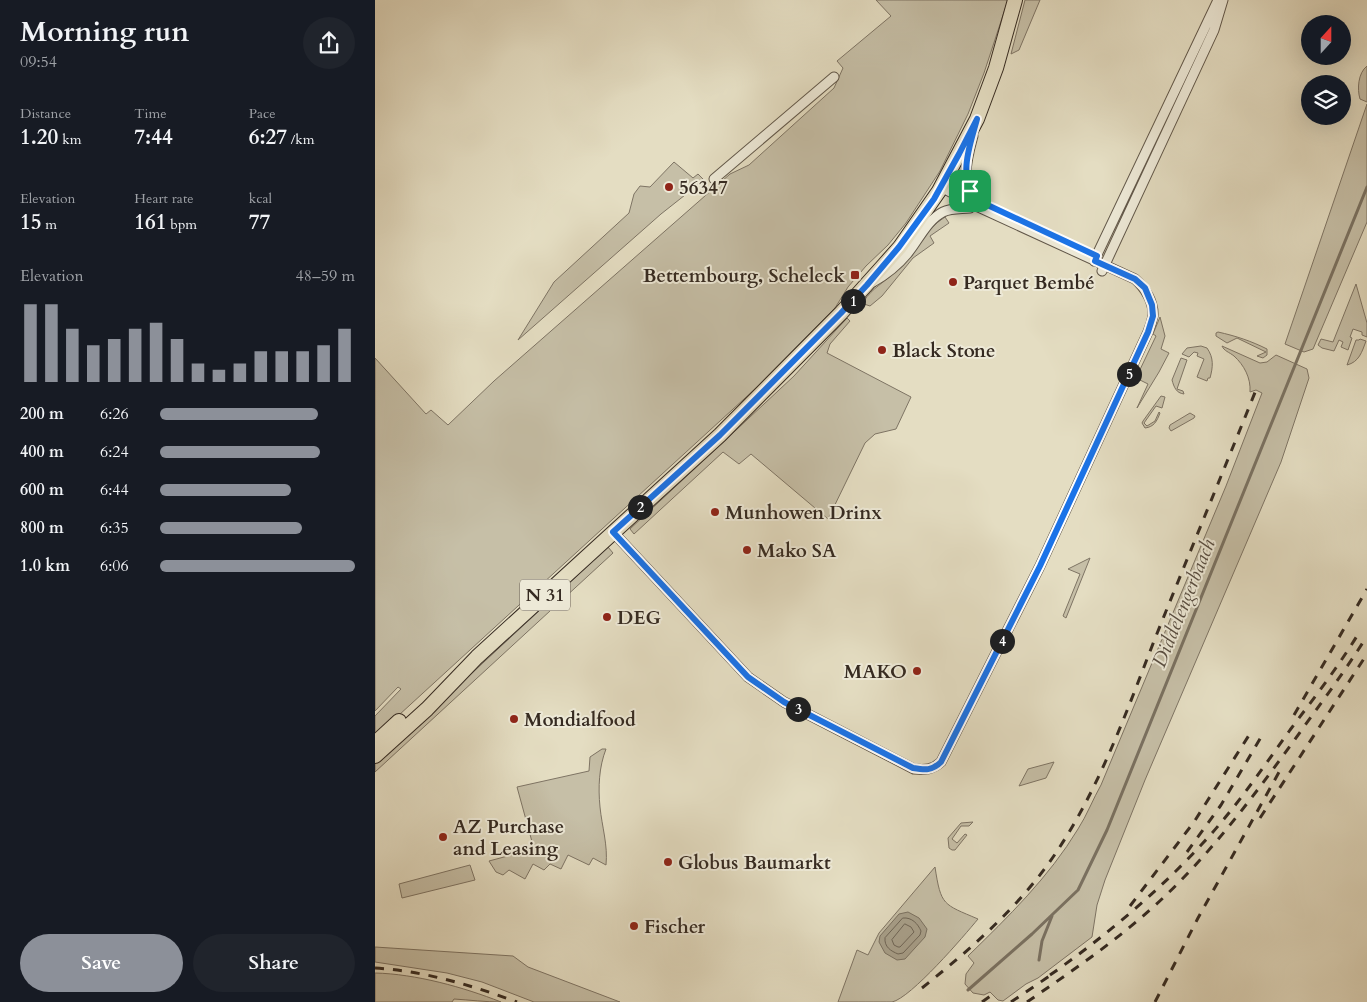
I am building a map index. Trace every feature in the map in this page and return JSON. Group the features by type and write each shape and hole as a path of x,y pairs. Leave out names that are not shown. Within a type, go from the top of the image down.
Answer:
{"main road":[{"name":"N 31","path":"375,756 427,709 477,657 720,435 867,285 899,247 940,189 977,119 996,68 1015,0"},
{"name":"N 31","path":"375,743 422,700 477,657"}],"street":[{"path":"1096,258 1218,0"},
{"path":"940,189 970,208 1102,271 1214,30 1223,0"},
{"path":"714,179 834,77"},
{"path":"613,532 748,677 784,702 913,768 925,770 934,768 941,762 1040,566 1148,332 1153,316 1152,305 1145,288 1135,279 1105,266 1096,258 974,197 967,182 965,166 977,119"},
{"path":"940,189 1096,258"},
{"path":"867,285 892,271 937,216 950,210 970,208"}],"shaded area":[{"path":"876,0 1008,0 984,73 968,114 940,171 906,223 848,287 835,308 756,388 375,737 375,716 401,689 398,687 375,711 375,358 426,414 431,410 448,425 494,381 730,174 749,165 834,88 843,68 837,61 891,16"},
{"path":"1025,0 1040,0 1019,50 1011,54"},
{"path":"1367,66 1367,102 1360,99 1359,86 1360,77"},
{"path":"1367,104 1367,222 1313,349 1304,352 1285,344"},
{"path":"674,162 693,178 698,174 704,180 661,214 518,340 554,282 629,213 634,194 640,186 650,187"},
{"path":"945,217 949,223 930,236 934,243 913,258 882,296 870,306 864,304 864,301 871,292 895,272 924,235"},
{"path":"1356,284 1367,323 1367,337 1362,335 1362,332 1353,329 1348,350 1341,347 1343,342 1339,340 1334,351 1322,348 1318,345 1321,339 1333,342"},
{"path":"1160,317 1165,336 1161,349 1169,353 1137,408 1148,384 1136,378 1156,336 1153,334"},
{"path":"847,318 850,321 830,344 827,353 911,397 896,429 875,434 865,443 828,519 751,454 739,464 723,452 634,534 630,529 794,376"},
{"path":"1218,332 1243,339 1261,346 1267,349 1267,355 1263,358 1257,356 1266,352 1237,338 1227,343 1216,336"},
{"path":"1356,340 1366,341 1361,353 1354,362 1347,365"},
{"path":"1201,346 1207,348 1212,359 1211,374 1207,381 1197,377 1204,359 1197,356 1198,353 1194,352 1189,357 1182,354 1187,348"},
{"path":"1222,346 1260,363 1267,362 1276,355 1307,369 1309,378 1281,462 1145,780 1105,880 1097,905 1092,937 1038,978 1026,984 1003,1001 998,1000 990,992 984,995 973,993 965,984 966,974 974,963 968,956 1013,911 1054,864 1081,824 1101,785 1226,486 1262,393 1256,390 1250,392 1248,377 1244,368"},
{"path":"1181,358 1187,360 1177,389 1183,391 1184,394 1177,391 1172,380"},
{"path":"1161,396 1165,397 1162,408 1156,406 1144,423 1147,426 1155,421 1159,412 1158,419 1153,425 1145,428 1142,423 1143,421"},
{"path":"1190,413 1195,416 1194,418 1171,431 1170,425"},
{"path":"608,547 613,553 375,772 375,763"},
{"path":"1090,558 1066,618 1063,616 1080,574 1068,569"},
{"path":"602,749 606,749 600,770 599,792 606,865 593,858 589,865 568,855 561,869 550,864 544,870 533,864 525,879 509,870 503,875 496,872 489,861 534,849 517,787 589,771 590,757"},
{"path":"1054,762 1046,778 1019,786 1028,769"},
{"path":"973,822 969,826 961,826 952,839 957,843 965,834 967,835 955,850 949,848 948,838 961,823"},
{"path":"470,865 475,880 402,898 399,884"},
{"path":"935,867 939,889 946,902 957,910 978,919 937,965 901,998 892,1002 838,1002 857,950 868,955 879,933"},
{"path":"375,947 513,956 528,967 620,1002 534,1002 482,982 447,973 375,962"},
{"path":"375,973 439,982 501,1002 454,999 452,1002 375,1002"}],"water":[{"path":"908,912 919,918 927,929 925,937 905,959 897,960 885,953 879,942 880,936 899,914"}],"waterway":[{"name":"Diddelengerbaach","path":"968,990 1032,934 1078,890 1107,830 1367,187"},
{"path":"1039,960 1042,941 1052,916"}],"railway":[{"path":"922,988 972,946 1018,901 1046,867 1080,812 1109,755 1256,390"},
{"path":"1294,715 1367,589"},
{"path":"1050,975 1090,946 1149,897 1214,831 1248,789 1344,657 1360,631"},
{"path":"1027,1002 1121,934 1151,909 1190,871 1260,786 1331,690 1367,636"},
{"path":"1260,818 1367,654"},
{"path":"1130,906 1194,822 1251,732"},
{"path":"1187,852 1221,805 1261,737"},
{"path":"1155,1002 1198,918 1283,765"},
{"path":"375,968 411,972 447,980 517,1002"},
{"path":"1011,1002 1054,973"},
{"path":"982,1002 992,995"}],"place":[{"name":"56347","path":"669,187"},
{"name":"Bettembourg, Scheleck","path":"855,275"},
{"name":"Parquet Bembé","path":"953,282"},
{"name":"Black Stone","path":"882,350"},
{"name":"Munhowen Drinx","path":"715,512"},
{"name":"Mako SA","path":"747,550"},
{"name":"DEG","path":"607,617"},
{"name":"MAKO","path":"917,671"},
{"name":"Mondialfood","path":"514,719"},
{"name":"AZ Purchase and Leasing","path":"443,837"},
{"name":"Globus Baumarkt","path":"668,862"},
{"name":"Fischer","path":"634,926"}],"route":[{"path":"977,119 965,166 970,191 981,202 1097,256 1095,261 1135,279 1145,288 1152,305 1153,316 1148,332 1040,566 941,762 934,768 925,770 913,768 784,702 748,677 718,647 613,532 720,435 867,285 899,247 934,199 977,119"}]}
